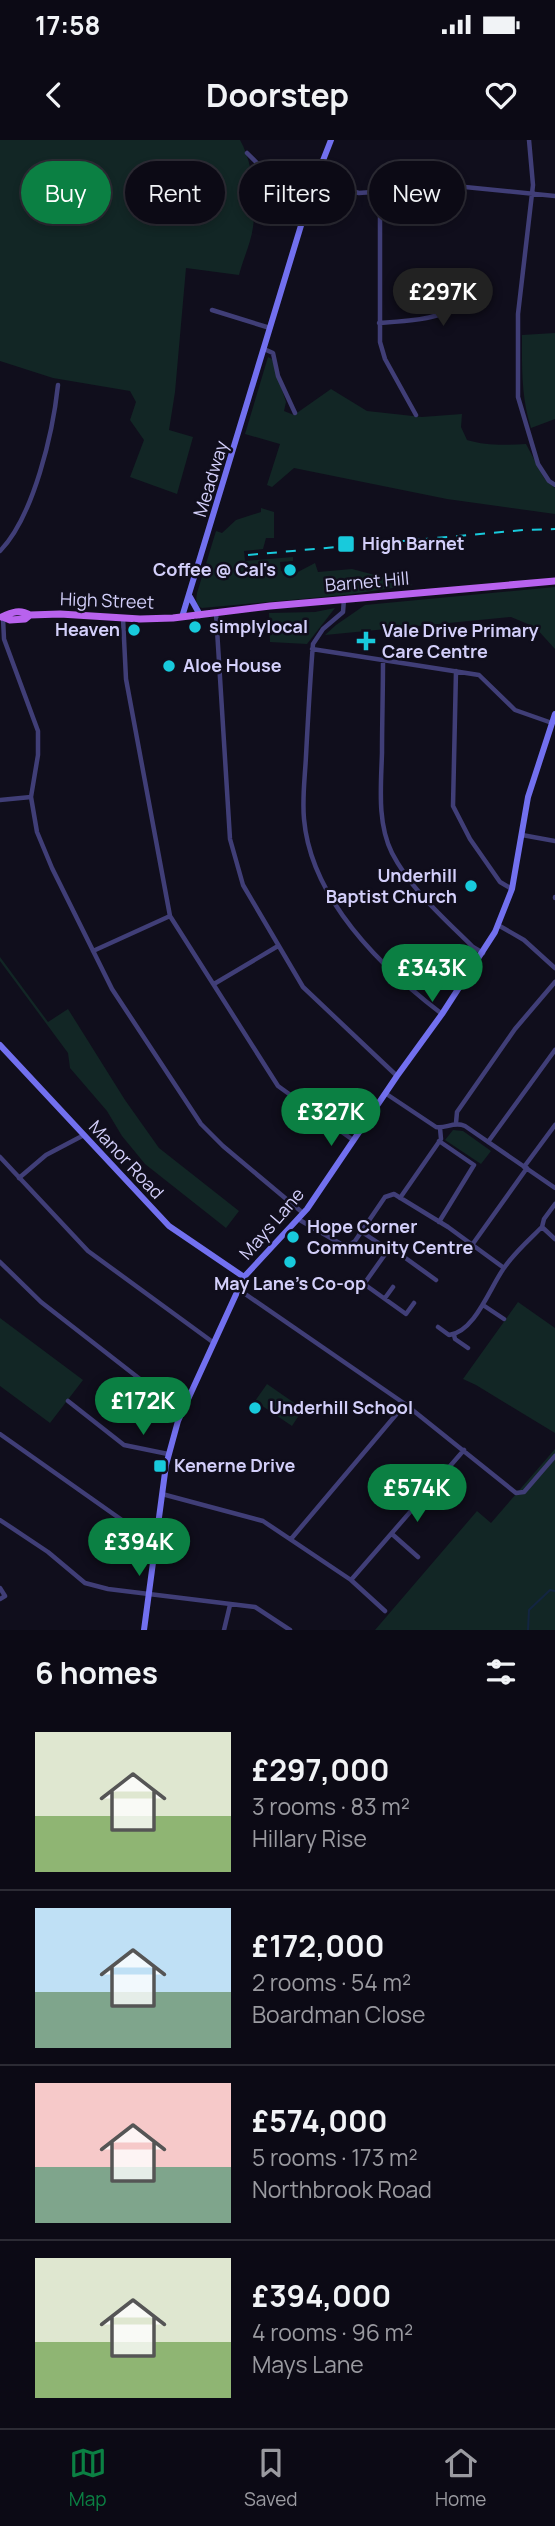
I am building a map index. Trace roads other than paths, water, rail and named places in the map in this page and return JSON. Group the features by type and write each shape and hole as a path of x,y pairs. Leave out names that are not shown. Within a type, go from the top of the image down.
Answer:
{"main road":[{"name":"Barnet Hill","path":"182,617 555,580"},
{"name":"High Street","path":"2,617 10,620 25,619 30,615 182,617"}],"street":[{"name":"Meadway","path":"323,161 331,140"},
{"path":"529,140 533,193 518,314 518,397 538,464 549,481 555,485"},
{"path":"247,153 255,161"},
{"path":"465,187 555,196"},
{"name":"Meadway","path":"182,617 302,224"},
{"path":"380,224 380,342 385,359 416,415"},
{"path":"379,323 442,315 452,304 454,275"},
{"path":"444,283 453,284"},
{"path":"212,310 271,328"},
{"path":"264,349 273,353 278,376 295,413"},
{"path":"0,551 18,526 30,498 50,435 58,385"},
{"path":"190,597 200,615"},
{"path":"344,599 343,612 318,636 312,649 303,811 306,834 316,868 334,903 372,951 442,1014"},
{"path":"216,613 232,849 247,894 303,987 397,1076"},
{"path":"2,617 5,639 38,731 38,755 31,797 34,823 40,839 112,989 195,1117 301,1216 345,1245 352,1243 385,1197 392,1194 439,1222 503,1268"},
{"path":"123,618 125,679 170,916 278,1086 353,1140"},
{"path":"312,649 479,675 515,710 552,723"},
{"path":"383,661 381,794 387,843 418,890 483,953"},
{"path":"456,671 453,806 470,839 500,882 512,889"},
{"name":"Mays Lane","path":"144,1630 168,1454 184,1408 244,1277 301,1216 442,1014 483,953 498,925 512,889 528,797 555,714"},
{"path":"0,800 31,797"},
{"path":"522,835 555,841"},
{"path":"93,951 170,916"},
{"path":"498,925 524,940 555,968"},
{"path":"214,984 278,946"},
{"path":"456,1124 457,1112 507,1040 555,982"},
{"name":"Manor Road","path":"1,1049 169,1226 244,1277"},
{"path":"488,1142 555,1050"},
{"path":"385,1093 433,1126 464,1126 555,1188"},
{"path":"472,1245 555,1125"},
{"path":"400,1198 442,1137 440,1128"},
{"path":"19,1178 46,1155 84,1135"},
{"path":"439,1141 474,1165 439,1222"},
{"path":"0,1150 0,1157 88,1251 214,1343"},
{"path":"438,1327 449,1335 454,1335 464,1328 483,1305 503,1268 542,1227 544,1219 555,1204"},
{"path":"542,1227 555,1239"},
{"path":"362,1232 436,1280"},
{"path":"386,1248 386,1253 364,1284 406,1314 414,1303"},
{"path":"0,1262 51,1310 145,1383 184,1408"},
{"path":"384,1298 393,1287"},
{"path":"238,1289 405,1404 516,1493 524,1492 555,1456"},
{"path":"483,1305 503,1319"},
{"path":"454,1335 455,1339 468,1349"},
{"path":"68,1401 129,1447 168,1454"},
{"path":"290,1539 405,1404"},
{"path":"0,1434 130,1525 158,1529"},
{"path":"351,1580 464,1450"},
{"path":"162,1494 263,1521 351,1580 385,1611"},
{"path":"0,1520 48,1552 73,1576 85,1583 108,1590 255,1607 290,1630"},
{"path":"391,1534 418,1557"},
{"path":"0,1588 5,1596 0,1599"},
{"path":"224,1630 230,1605"}],"waterway":[{"path":"528,1630 529,1610 550,1590 555,1591"}],"railway":[{"path":"248,555 555,529"}],"place":[{"name":"High Barnet","path":"346,544"},
{"name":"Coffee @ Cal's","path":"290,570"},
{"name":"simplylocal","path":"195,627"},
{"name":"Heaven","path":"134,630"},
{"name":"Vale Drive Primary Care Centre","path":"366,641"},
{"name":"Aloe House","path":"169,666"},
{"name":"Underhill Baptist Church","path":"471,886"},
{"name":"Hope Corner Community Centre","path":"293,1237"},
{"name":"May Lane's Co-op","path":"290,1262"},
{"name":"Underhill School","path":"255,1408"},
{"name":"Kenerne Drive","path":"160,1466"}]}
